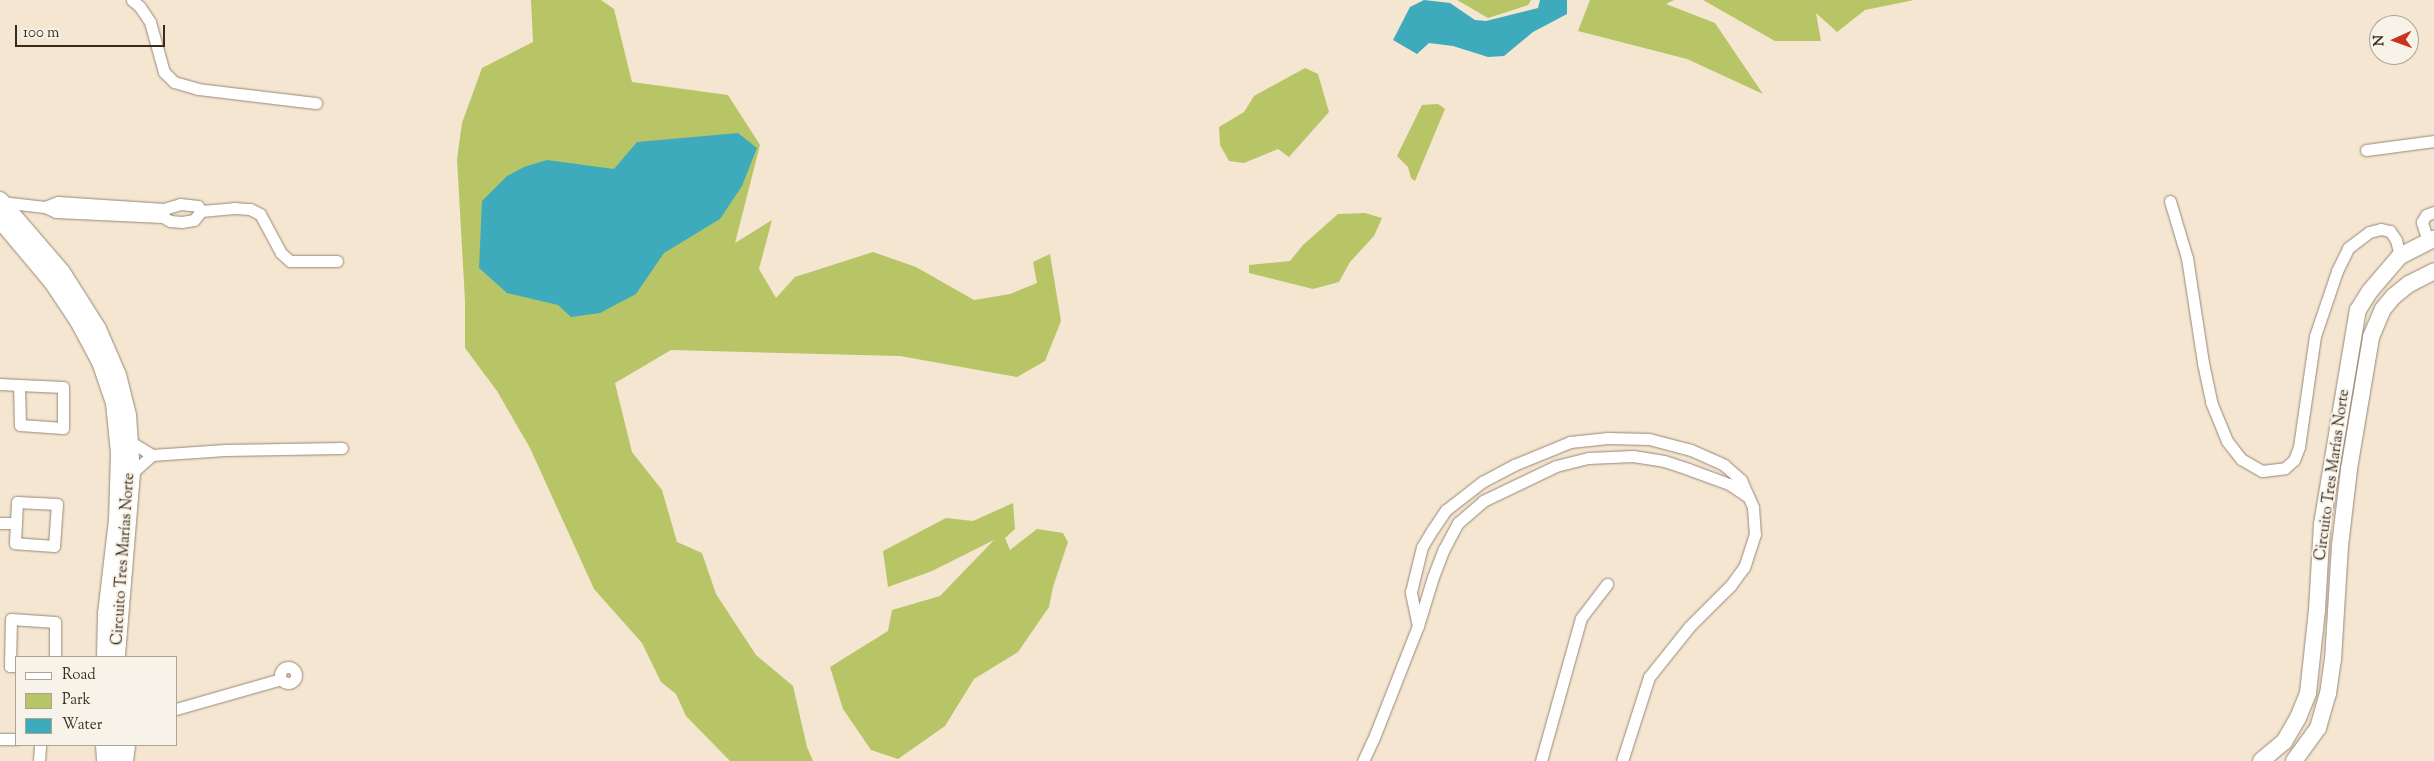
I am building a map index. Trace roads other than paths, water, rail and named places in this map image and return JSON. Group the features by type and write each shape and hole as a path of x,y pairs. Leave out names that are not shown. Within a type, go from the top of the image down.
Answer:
{"street":[{"path":"132,0 140,7 150,22 164,72 174,82 198,89 316,104"},
{"path":"2366,150 2434,141"},
{"path":"1,201 45,207 58,202 163,213 170,221 182,222 194,220 201,211 234,208 250,209 260,214 281,253 290,260 336,261"},
{"name":"Circuito Tres Marías Norte","path":"1,201 7,220 57,277 98,329 118,375 128,415 132,473 117,656"},
{"path":"2170,202 2187,258 2202,363 2211,402 2227,441 2241,459 2262,472 2285,468 2294,460 2299,448 2315,336 2337,271 2348,248 2369,232 2381,229 2390,231 2396,240 2399,274 2409,284"},
{"path":"163,213 170,206 186,204 198,206 201,211"},
{"path":"7,220 28,205"},
{"path":"2431,240 2422,222 2426,215 2434,212"},
{"name":"Circuito Tres Marías Norte","path":"2261,761 2284,742 2298,718 2308,693 2316,619 2322,524 2353,330 2358,310 2370,291 2397,259 2431,240"},
{"name":"Circuito Tres Marías Norte","path":"2294,761 2318,728 2328,694 2333,660 2341,536 2371,337 2383,308 2409,284 2434,271"},
{"name":"Circuito Tres Marías Norte","path":"57,277 100,362 114,403 119,454 117,520 106,614 105,656"},
{"path":"0,384 63,387 63,428 20,425 19,385"},
{"path":"1418,626 1411,592 1422,547 1446,510 1482,482 1539,453 1570,442 1608,438 1649,439 1691,450 1724,466 1741,480 1753,507 1755,534 1744,567 1731,585 1689,627 1649,677 1622,761"},
{"path":"129,440 152,455 225,450 342,448"},
{"path":"132,473 152,455"},
{"path":"1363,761 1418,626 1433,577 1458,523 1483,501 1556,466 1588,458 1633,456 1664,461 1688,469 1729,484 1747,496"},
{"path":"16,502 57,504 54,546 15,543 16,523 16,502"},
{"path":"0,523 16,523"},
{"path":"1541,761 1581,618 1608,584"},
{"path":"15,666 10,666 5,643 11,619 55,622 55,656"},
{"path":"178,708 281,679"},
{"path":"0,738 15,739"},
{"path":"39,761 40,746"},
{"path":"104,746 105,761"},
{"path":"118,746 119,761"},
{"path":"127,761 129,746"}],"water":[{"path":"1424,0 1450,3 1475,20 1486,21 1538,8 1540,0 1567,0 1567,14 1533,32 1504,56 1488,57 1453,46 1429,43 1417,54 1393,40 1410,7"},
{"path":"738,133 757,148 742,186 720,219 664,253 636,294 600,313 571,317 558,305 507,293 479,268 482,201 507,176 524,167 547,160 614,169 637,142"}]}
